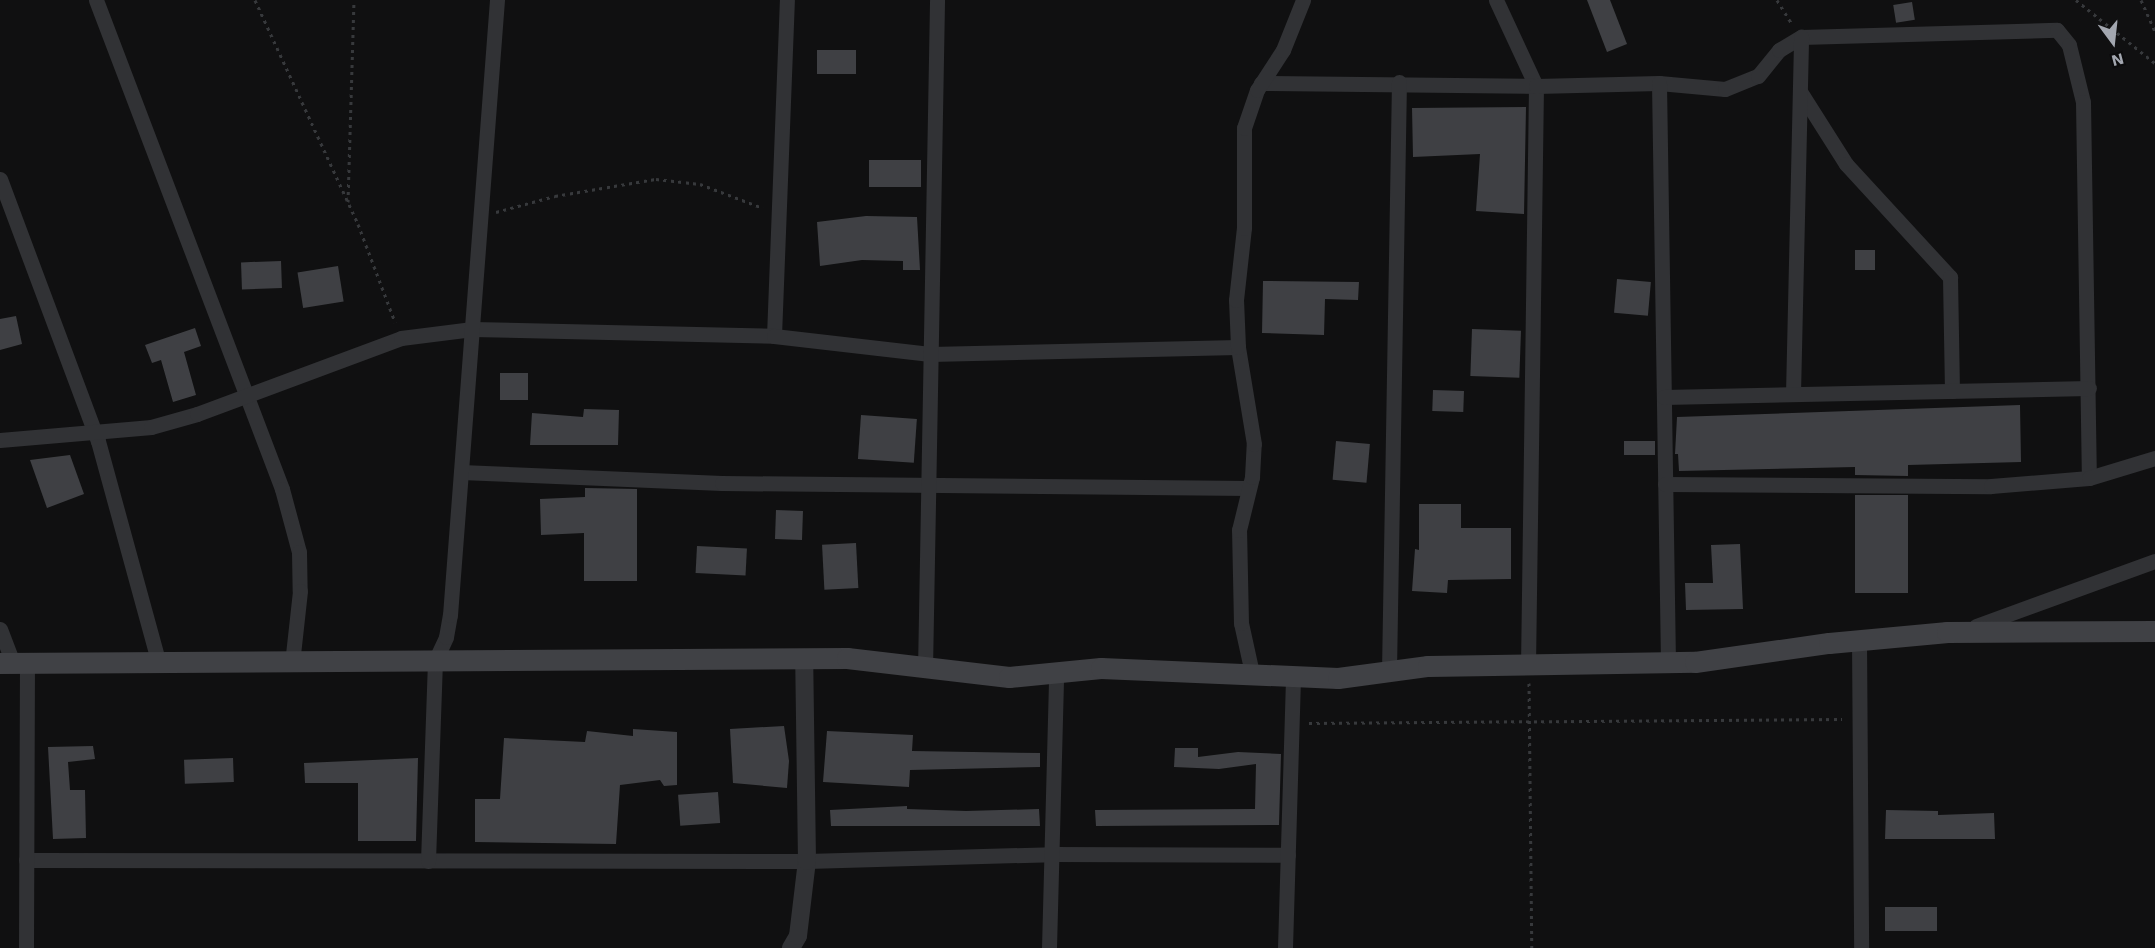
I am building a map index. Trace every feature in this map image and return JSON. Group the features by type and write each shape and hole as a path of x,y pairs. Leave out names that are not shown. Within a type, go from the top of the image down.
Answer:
{"main road":[{"path":"13,663 159,664 847,658 925,670 1009,677 1101,668 1338,678 1428,666 1668,663 1947,632 2155,632"}],"street":[{"path":"96,0 282,489 299,552 300,591 292,663"},
{"path":"428,861 435,661 446,637 450,615 497,0"},
{"path":"774,336 787,0"},
{"path":"925,670 937,0"},
{"path":"1252,673 1241,622 1239,541 1254,444 1238,347 1236,300 1244,228 1244,128 1262,82 1283,50 1303,0"},
{"path":"1496,0 1536,86 1528,665"},
{"path":"1262,82 1399,81 1536,86 1659,83 1725,88 1758,76 1779,50 1801,37 2057,30 2069,45 2083,102 2089,478"},
{"path":"1793,394 1801,37"},
{"path":"1389,671 1399,81"},
{"path":"1659,83 1668,663"},
{"path":"1801,93 1846,164 1950,277 1952,391"},
{"path":"0,179 95,433 159,664"},
{"path":"0,440 95,433 162,424 401,338 472,329 774,336 930,354 1238,347"},
{"path":"1664,397 2089,388"},
{"path":"1665,484 1991,486 2089,478 2155,458"},
{"path":"461,472 722,483 1249,488"},
{"path":"1947,632 1996,621 2049,596 2155,561"},
{"path":"0,629 13,663 26,860 26,948"},
{"path":"1859,640 1861,948"},
{"path":"796,944 807,861 804,658"},
{"path":"1049,948 1056,672"},
{"path":"1285,948 1293,675"},
{"path":"26,860 807,861 1052,854 1288,855"}],"path":[{"path":"255,0 348,204 401,338"},
{"path":"348,204 354,0"},
{"path":"1777,0 1801,37"},
{"path":"2076,0 2155,63"},
{"path":"2141,0 2155,32"},
{"path":"481,217 555,196 656,179 700,184 778,216"},
{"path":"1528,665 1532,948"},
{"path":"1292,723 1859,719"}],"building":[{"path":"1587,0 1610,0 1627,44 1607,52"},
{"path":"1912,2 1915,20 1896,23 1893,5"},
{"path":"817,50 856,50 856,74 817,74"},
{"path":"1526,107 1524,214 1476,211 1480,154 1413,157 1412,108"},
{"path":"869,160 921,160 921,187 869,187"},
{"path":"866,216 917,217 920,270 903,270 903,261 862,260 820,266 817,222"},
{"path":"1855,250 1875,250 1875,270 1855,270"},
{"path":"281,261 282,288 242,289 241,262"},
{"path":"338,266 344,302 303,308 298,272"},
{"path":"1617,279 1651,282 1648,316 1614,313"},
{"path":"1263,281 1359,282 1358,300 1325,299 1324,335 1262,333"},
{"path":"16,316 22,344 0,350 0,319"},
{"path":"195,328 201,346 184,352 196,395 173,402 161,360 152,363 145,345"},
{"path":"1472,329 1521,331 1519,378 1470,376"},
{"path":"500,373 528,373 528,400 500,400"},
{"path":"1433,390 1464,391 1463,412 1432,411"},
{"path":"2020,405 2021,462 1908,465 1908,476 1855,475 1855,467 1679,471 1678,454 1675,454 1677,417"},
{"path":"584,409 619,410 618,445 530,445 532,413 583,417"},
{"path":"861,415 917,419 914,463 858,459"},
{"path":"1336,441 1370,444 1366,483 1333,480"},
{"path":"1624,441 1655,441 1655,455 1624,455"},
{"path":"70,455 84,494 47,508 30,460"},
{"path":"585,488 637,489 637,581 584,581 584,533 541,535 540,499 585,497"},
{"path":"1855,495 1908,495 1908,593 1855,593"},
{"path":"1419,504 1461,504 1461,528 1511,528 1511,579 1448,580 1447,593 1412,591 1415,549 1419,550"},
{"path":"776,510 803,511 802,540 775,539"},
{"path":"856,543 858,588 824,590 822,545"},
{"path":"1740,544 1743,609 1686,610 1685,583 1713,583 1711,545"},
{"path":"697,546 747,549 746,576 696,573"},
{"path":"784,726 789,761 787,788 733,783 730,729"},
{"path":"633,729 677,732 677,785 664,786 660,780 620,785 616,844 475,842 475,799 500,799 504,738 585,742 587,731 633,736"},
{"path":"827,731 913,735 912,751 1040,753 1040,767 910,770 909,787 823,782"},
{"path":"93,746 95,759 68,762 70,790 85,790 86,838 53,839 48,747"},
{"path":"1175,748 1198,748 1198,757 1238,752 1281,754 1279,825 1096,826 1095,810 1255,809 1256,764 1219,769 1174,767"},
{"path":"233,758 234,782 185,784 184,760"},
{"path":"418,758 416,841 358,841 358,783 305,783 304,763"},
{"path":"718,792 720,823 680,826 678,795"},
{"path":"907,806 907,809 966,811 1039,809 1040,826 831,826 830,810"},
{"path":"1886,810 1938,811 1938,815 1994,813 1995,839 1885,839"},
{"path":"1885,907 1937,907 1937,931 1885,931"}]}
